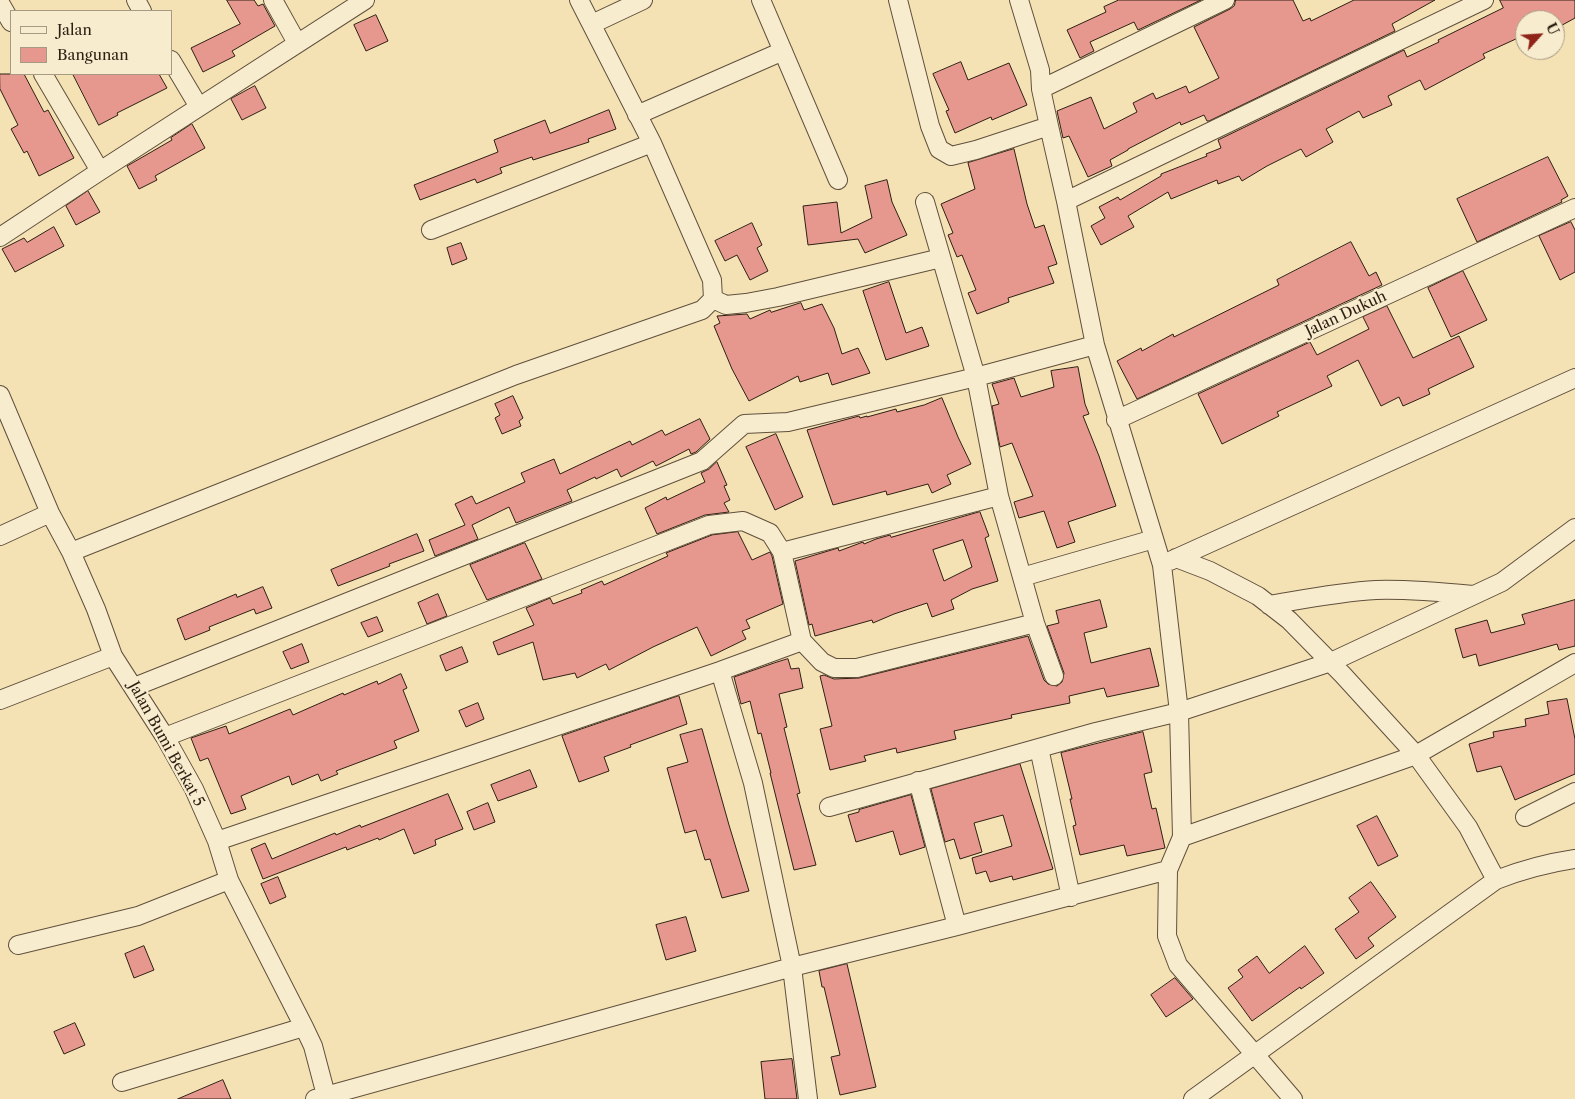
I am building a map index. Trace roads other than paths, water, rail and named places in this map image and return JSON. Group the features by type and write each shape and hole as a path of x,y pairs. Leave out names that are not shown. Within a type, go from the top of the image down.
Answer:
{"street":[{"path":"273,0 298,43"},
{"path":"0,237 365,0"},
{"path":"70,552 516,375 702,310 713,299 712,280 652,143 579,0"},
{"path":"592,24 643,0"},
{"path":"761,0 838,180"},
{"path":"898,0 930,126 939,149 951,156 976,150 1049,126"},
{"path":"1019,0 1040,70 1041,89 1066,202 1094,346 1154,539 1169,562 1179,712 1182,837 1168,870 1166,928 1178,964 1294,1099"},
{"path":"1041,89 1224,0"},
{"path":"1066,202 1484,0"},
{"path":"0,3 10,20"},
{"path":"637,114 783,51"},
{"path":"172,62 199,107"},
{"path":"44,75 100,171"},
{"path":"431,230 652,143"},
{"path":"925,202 976,377 999,496 1034,623 1054,676"},
{"name":"Jalan Dukuh","path":"1116,420 1575,208"},
{"path":"713,299 726,305 770,298 941,258"},
{"path":"134,687 702,461 744,424 788,422 976,377 1094,346"},
{"path":"1169,562 1575,378"},
{"name":"Jalan Bumi Berkat 5","path":"0,395 50,513 96,609 113,656 165,737 194,789 216,841 229,880 313,1046 322,1098"},
{"path":"782,552 999,496"},
{"path":"0,536 50,513"},
{"path":"165,737 710,525 743,521 770,534 782,552 802,640 822,662 834,668 857,668 1034,623"},
{"path":"829,807 1096,732 1179,712 1331,662 1502,582 1575,528"},
{"path":"1022,577 1154,539"},
{"path":"1169,562 1210,571 1258,596 1289,620 1331,662 1416,755 1468,827 1496,880"},
{"path":"1269,605 1328,595 1377,590 1427,591 1474,595"},
{"path":"216,841 720,671 802,640"},
{"path":"0,700 113,656"},
{"path":"1182,837 1416,755 1575,663"},
{"path":"720,671 754,783 792,966 808,1099"},
{"path":"1039,748 1071,897"},
{"path":"918,781 957,926"},
{"path":"1525,817 1575,792"},
{"path":"1193,1099 1496,880 1542,865 1575,859"},
{"path":"322,1098 792,966 1071,897 1168,870"},
{"path":"18,945 138,916 229,880"},
{"path":"122,1082 304,1027"}]}
